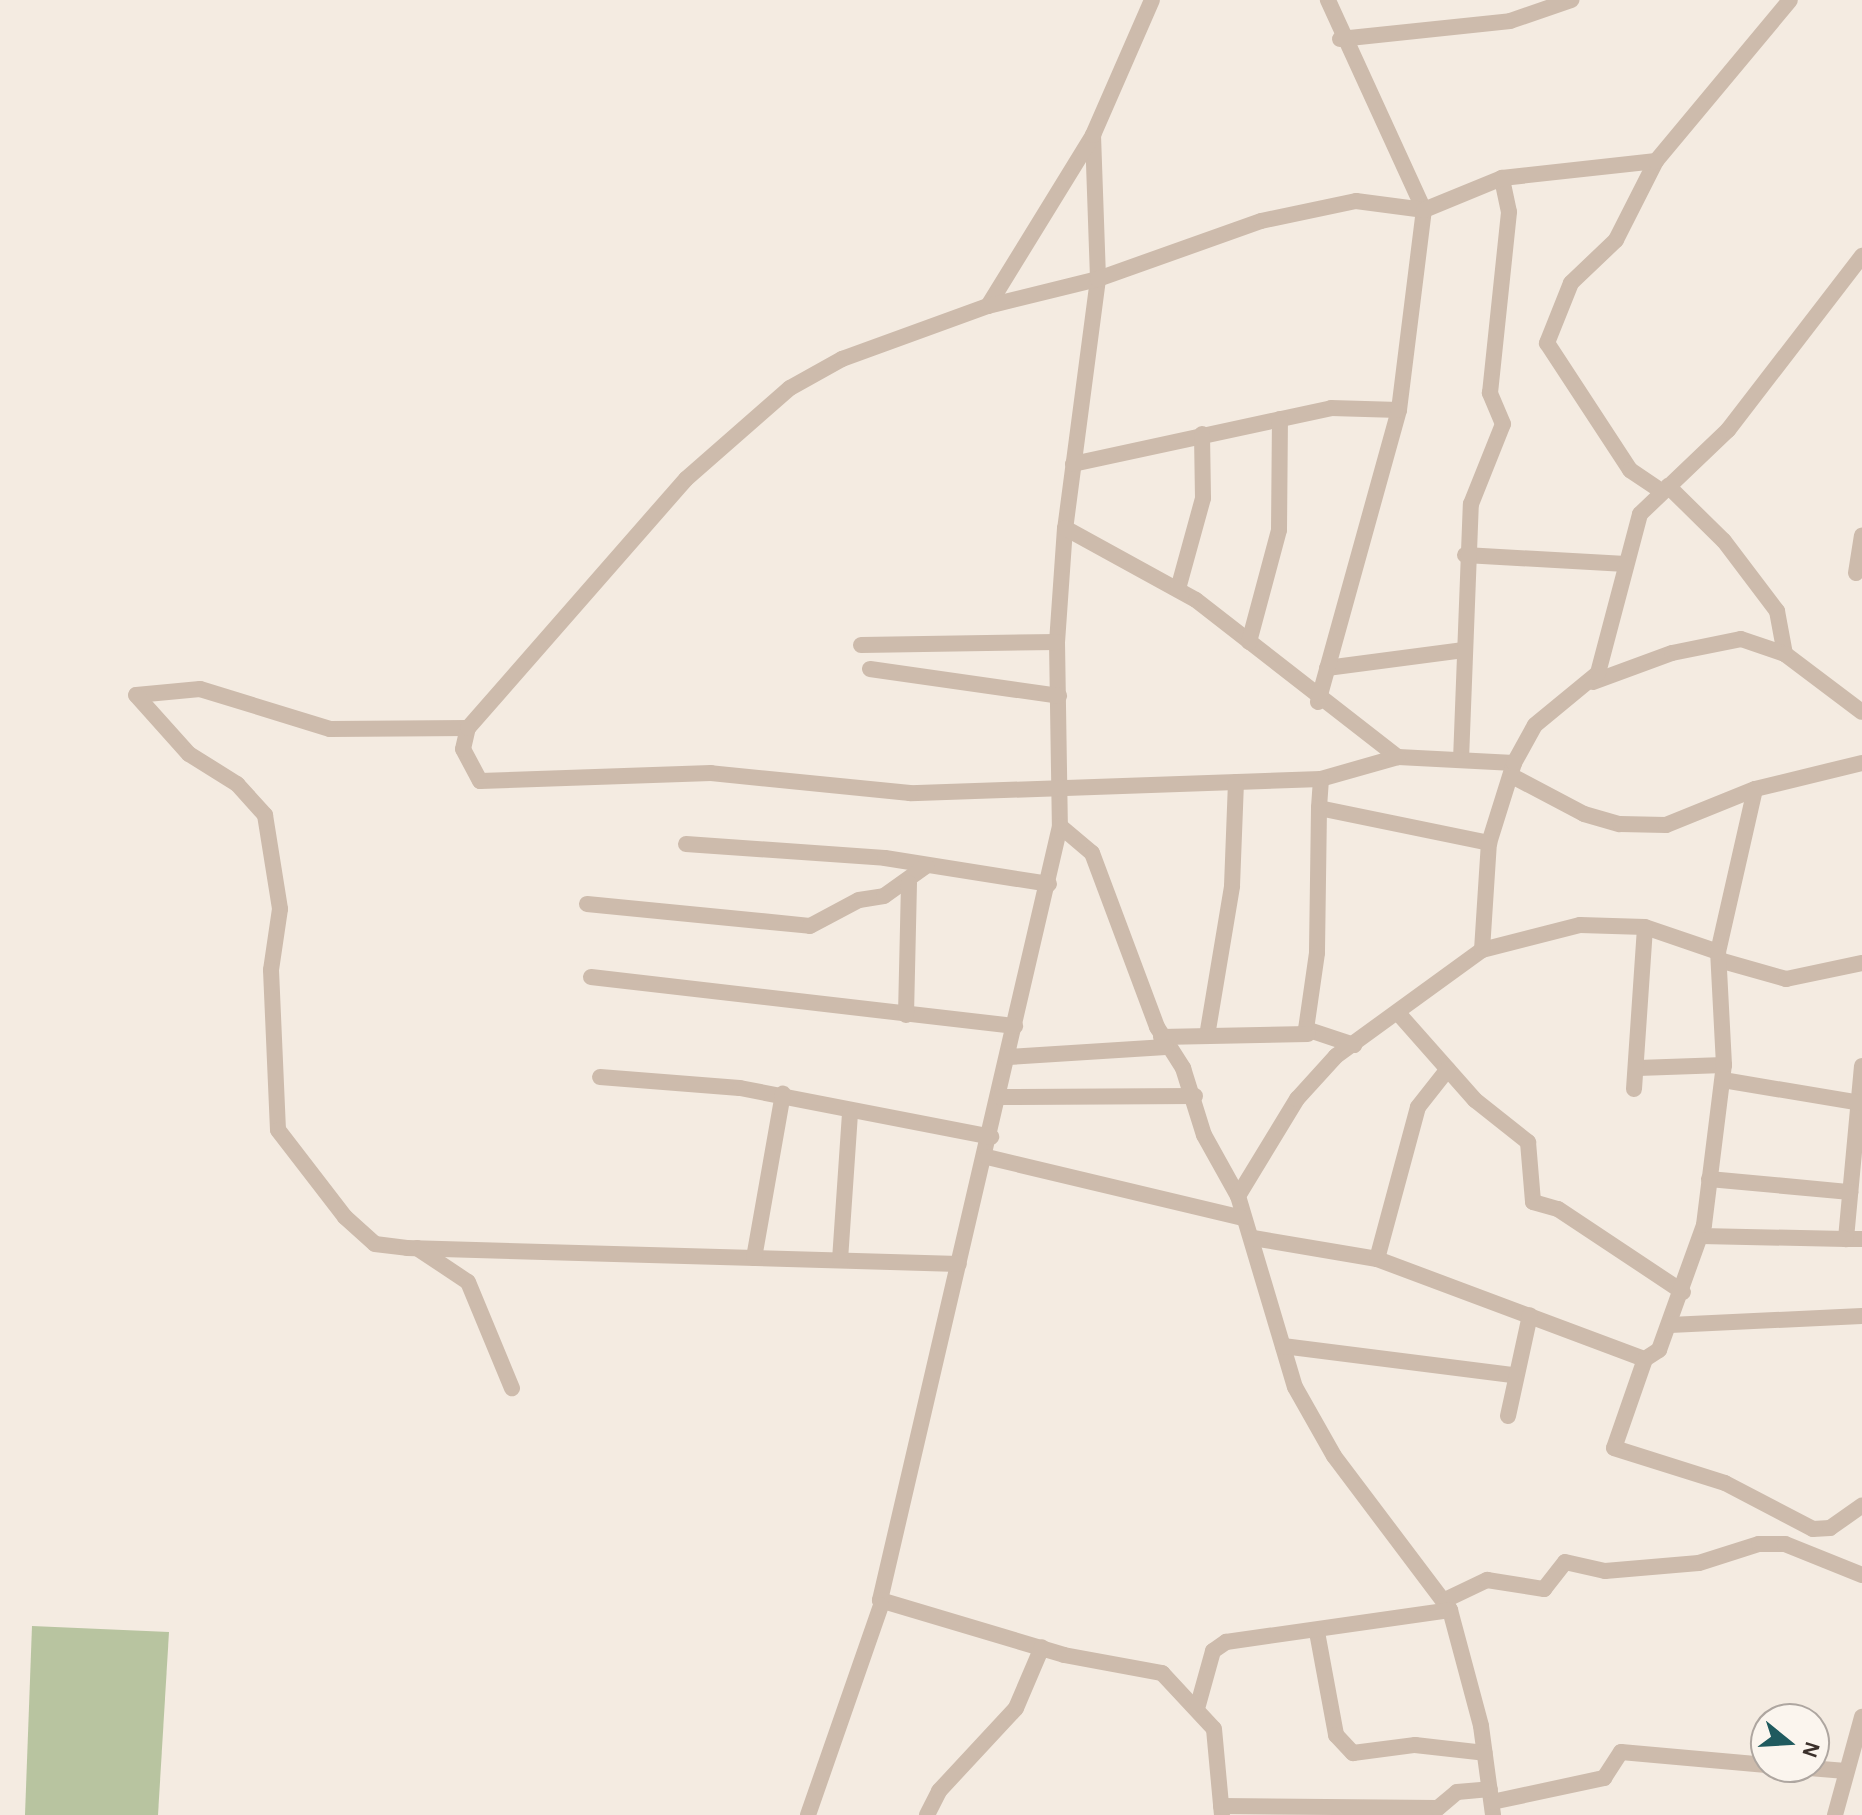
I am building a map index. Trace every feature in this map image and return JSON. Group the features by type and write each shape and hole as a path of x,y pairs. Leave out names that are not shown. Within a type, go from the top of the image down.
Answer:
{"street":[{"path":"988,306 1093,135 1152,0"},
{"path":"1318,702 1399,410 1424,210 1340,39 1328,0"},
{"path":"1340,39 1510,21 1571,0"},
{"path":"1785,654 1777,611 1724,541 1664,488 1630,470 1547,343 1559,303 1640,205 1656,161 1790,0"},
{"path":"808,1815 881,1605 959,1264 987,1157 1060,826 1062,789 1057,642 1065,528 1098,279 1093,135"},
{"path":"1656,161 1502,178 1424,210 1333,204 1098,279 988,306 842,359 790,388 686,479 468,728 463,749 480,781 711,773 910,793 1321,779 1398,757 1461,760 1513,770 1620,824 1666,825 1755,789 1862,763"},
{"path":"1461,760 1465,555 1471,504 1503,424 1490,393 1509,212 1502,178"},
{"path":"1593,682 1640,514 1728,430 1862,256"},
{"path":"1073,464 1331,408 1399,410"},
{"path":"1249,642 1279,530 1280,419"},
{"path":"1178,589 1203,498 1202,434"},
{"path":"1065,528 1178,589 1249,642 1318,702 1398,757"},
{"path":"1856,573 1862,535"},
{"path":"1465,555 1626,564"},
{"path":"1482,950 1489,843 1513,770 1535,725 1593,682 1672,653 1741,639 1785,654 1862,712"},
{"path":"861,645 1057,642"},
{"path":"1327,668 1464,650"},
{"path":"870,669 1059,696"},
{"path":"468,728 330,729 200,689 136,695 189,754 237,784 265,815 280,909 271,970 278,1130 361,1233 375,1244 417,1248 959,1264"},
{"path":"1308,1034 1321,779"},
{"path":"1207,1036 1232,886 1236,782"},
{"path":"1755,789 1719,956 1724,1072 1701,1236 1670,1325 1659,1350 1645,1359 1614,1448 1725,1483 1813,1529 1830,1528 1862,1506"},
{"path":"1319,808 1489,843"},
{"path":"1060,826 1092,853 1164,1042 1195,1096 1204,1135 1238,1196 1295,1387 1334,1456 1448,1605 1485,1753 1492,1802"},
{"path":"686,844 926,866 1049,884"},
{"path":"587,904 810,926 909,883 926,866"},
{"path":"906,1015 909,883"},
{"path":"1238,1196 1297,1099 1354,1045 1482,950 1580,925 1645,927 1786,979 1862,963"},
{"path":"1634,1089 1638,1068 1645,927"},
{"path":"591,977 1015,1026"},
{"path":"1398,1013 1448,1069 1528,1142 1533,1202 1558,1209 1683,1292"},
{"path":"1008,1057 1207,1036 1308,1034 1354,1045"},
{"path":"1701,1236 1854,1239 1850,1192 1862,1066"},
{"path":"1638,1068 1724,1072 1860,1103"},
{"path":"1377,1259 1418,1107 1448,1069"},
{"path":"600,1077 783,1094 850,1114 991,1137"},
{"path":"754,1258 783,1094"},
{"path":"1000,1097 1195,1096"},
{"path":"840,1260 850,1114"},
{"path":"987,1157 1243,1218"},
{"path":"1709,1179 1850,1192"},
{"path":"1253,1238 1377,1259 1645,1359"},
{"path":"417,1248 468,1282 512,1388"},
{"path":"1508,1416 1512,1375 1530,1315"},
{"path":"1670,1325 1862,1316"},
{"path":"1283,1346 1512,1375"},
{"path":"1198,1705 1217,1646 1317,1632 1448,1605 1487,1580 1544,1589 1565,1562 1605,1571 1699,1563 1759,1544 1785,1544 1862,1575"},
{"path":"881,1605 1042,1647 1162,1673 1198,1705 1214,1729 1222,1811 1438,1808 1457,1792 1492,1802 1607,1777 1614,1753 1621,1752 1750,1764"},
{"path":"1317,1632 1336,1735 1353,1753 1415,1745 1485,1753"},
{"path":"927,1815 1016,1708 1042,1647"},
{"path":"1835,1815 1862,1717"},
{"path":"1830,1770 1846,1771"}],"green space":[{"path":"32,1626 169,1632 158,1815 25,1815"}]}
